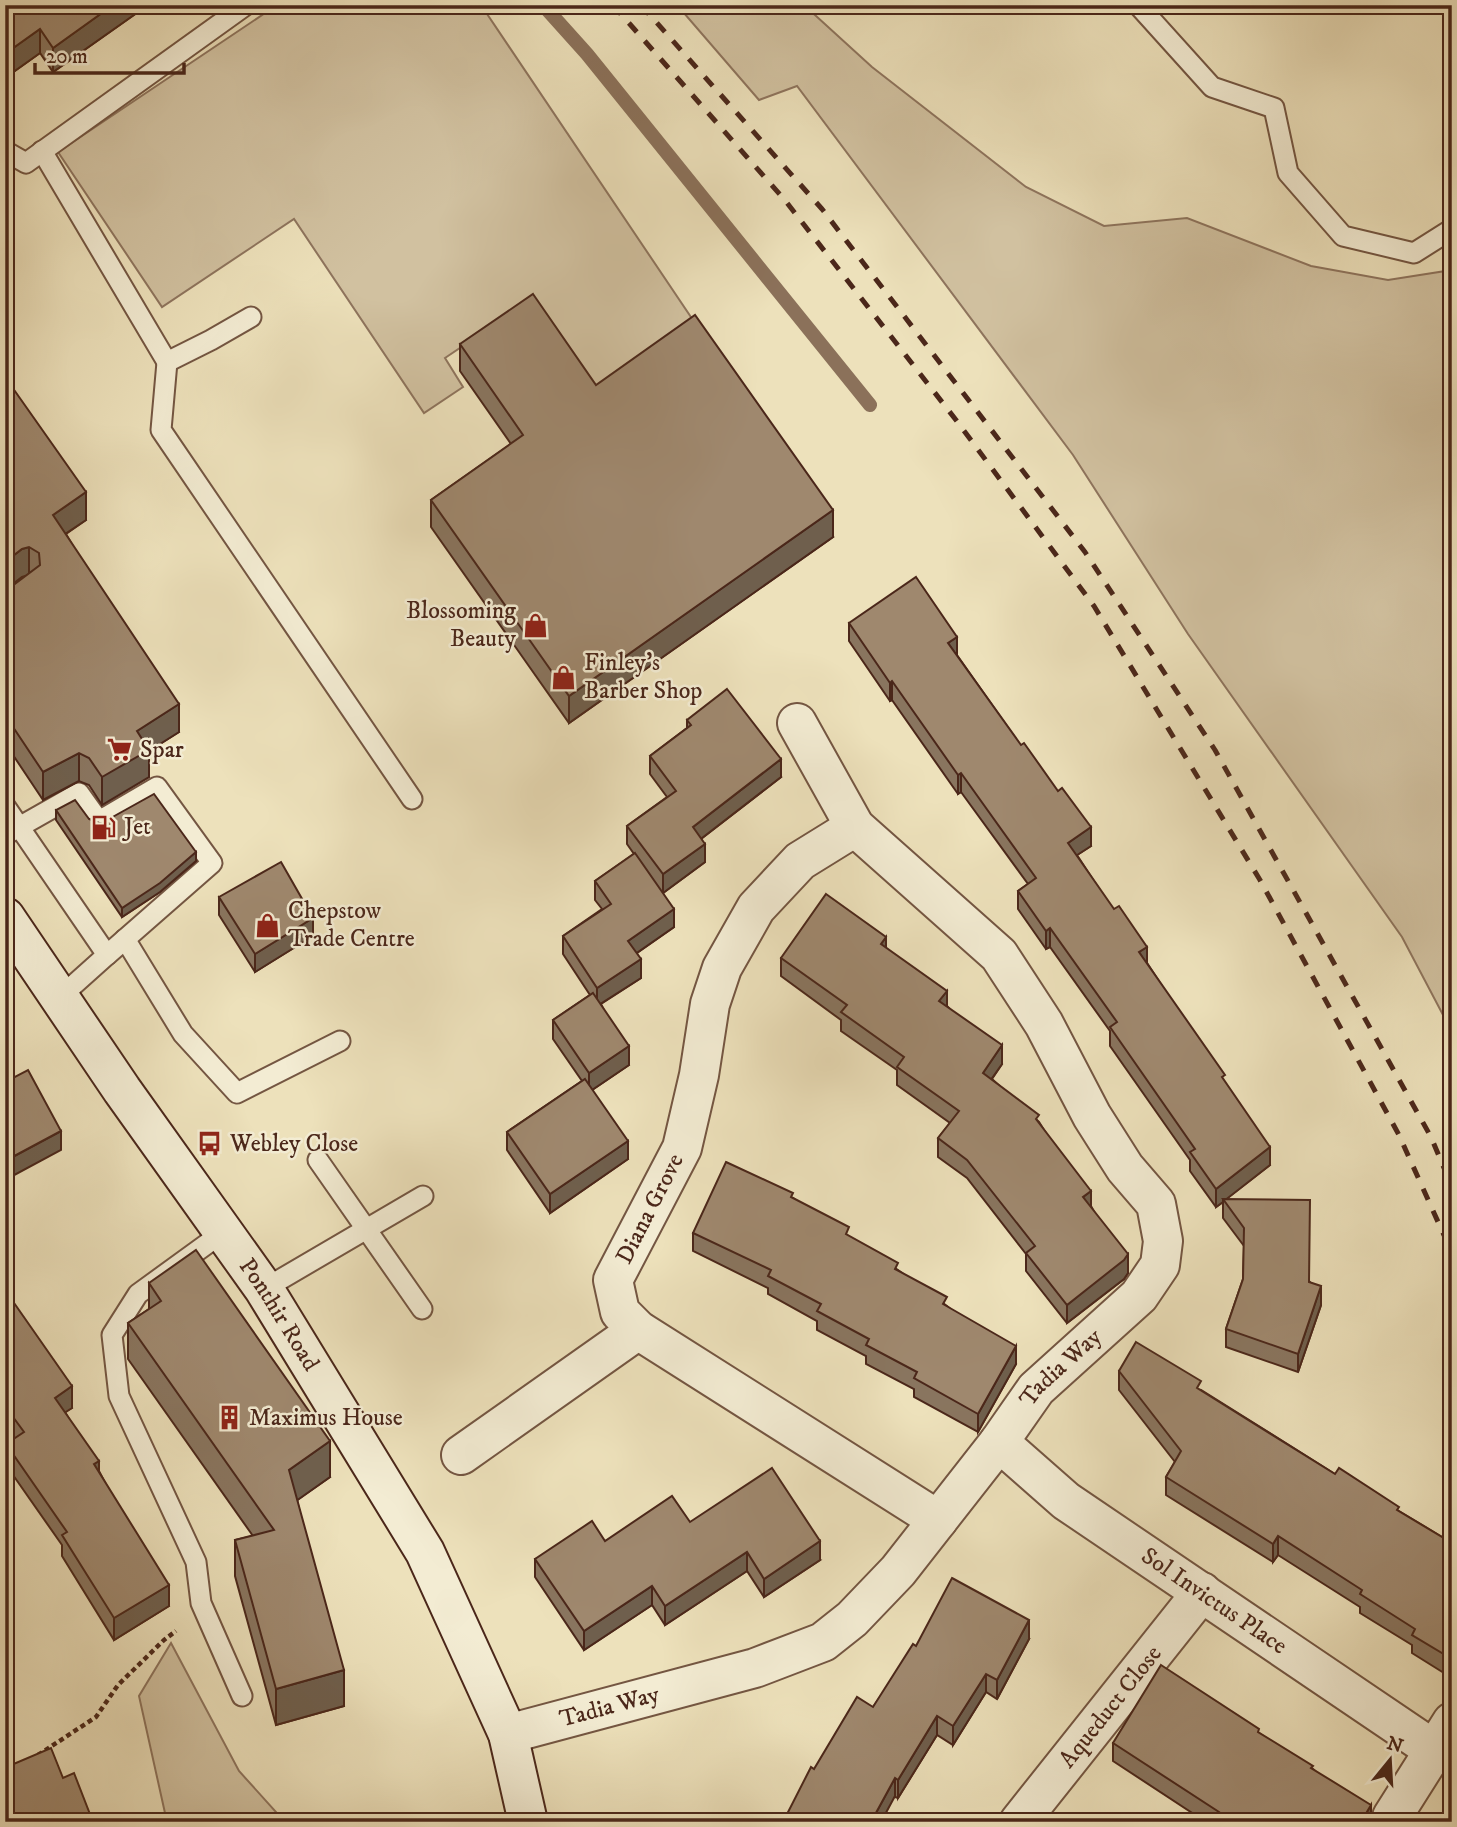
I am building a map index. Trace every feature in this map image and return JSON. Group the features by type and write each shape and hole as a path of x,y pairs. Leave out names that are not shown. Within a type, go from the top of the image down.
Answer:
{"street":[{"name":"Tadia Way","path":"508,1734 755,1668 823,1642 852,1619 898,1571 999,1442 1035,1389 1139,1296 1160,1265 1163,1241 1156,1204 1118,1157 1092,1116 1044,1024 999,955 855,827 797,723"},
{"name":"Diana Grove","path":"855,827 800,861 756,908 722,968 710,1004 699,1074 682,1148 613,1280 620,1312 638,1331 938,1520"},
{"name":"Ponthir Road","path":"5,917 222,1233 264,1289 425,1552 508,1734 528,1822"},
{"path":"461,1455 638,1331"},
{"name":"Sol Invictus Place","path":"999,1442 1066,1501 1202,1592 1443,1736 1392,1817"},
{"name":"Aqueduct Close","path":"1019,1822 1202,1592"}],"lane":[{"path":"5,150 26,163 246,5"},
{"path":"1138,5 1212,86 1275,108 1288,173 1343,236 1414,253 1452,229"},
{"path":"42,151 167,362 161,430 412,799"},
{"path":"167,362 251,317"},
{"path":"12,831 79,793 99,821 157,788 212,863 59,998"},
{"path":"5,806 12,831 107,955"},
{"path":"125,939 183,1034 237,1093 340,1041"},
{"path":"318,1160 422,1309"},
{"path":"264,1289 422,1195"},
{"path":"222,1233 138,1294 112,1335 119,1396 196,1562 204,1613 242,1696"}],"path":[{"path":"28,1761 96,1717 118,1685 164,1640 204,1613"}],"shaded area":[{"path":"277,5 481,5 703,335 603,402 534,298 445,358 463,387 424,413 294,219 162,307 58,152"},
{"path":"677,5 804,5 872,67 1026,187 1104,226 1187,218 1311,266 1388,280 1452,270 1452,1032 1402,937 1188,634 1073,455 797,86 759,100"},
{"path":"171,1643 239,1771 285,1822 167,1822 139,1696"}],"building":[{"path":"5,5 113,5 53,48 40,29 9,51 5,48"},
{"path":"533,294 596,385 695,315 833,510 569,696 431,500 523,435 460,344"},
{"path":"5,377 86,492 53,515 179,704 137,731 149,750 102,777 89,758 79,753 43,772 5,715 5,588 12,586 40,565 39,553 29,547 5,562"},
{"path":"916,577 957,637 948,643 1021,745 1024,743 1058,791 1062,788 1091,827 1068,843 1114,909 1119,906 1147,947 1139,952 1225,1075 1222,1077 1270,1147 1216,1189 1190,1152 1195,1149 1110,1027 1117,1022 1050,928 1046,931 1018,891 1036,878 961,773 958,775 892,681 890,683 849,623"},
{"path":"727,689 781,759 693,827 705,844 663,874 627,826 676,791 650,756 691,725 687,720"},
{"path":"154,794 196,852 160,883 122,908 56,810 75,800 89,819 100,824"},
{"path":"635,853 674,909 628,941 641,959 597,988 563,936 611,904 595,881"},
{"path":"281,862 313,918 255,954 219,897"},
{"path":"826,894 886,937 881,944 947,991 939,1001 1002,1045 983,1073 1039,1115 1036,1119 1091,1191 1083,1197 1128,1254 1067,1305 1026,1253 1035,1246 967,1160 938,1138 959,1111 897,1067 904,1057 841,1012 847,1005 781,958"},
{"path":"593,993 629,1046 589,1073 553,1020"},
{"path":"28,1070 61,1131 5,1161 5,1082"},
{"path":"585,1079 628,1141 550,1194 507,1132"},
{"path":"726,1162 793,1193 791,1197 849,1227 846,1234 898,1263 895,1269 947,1297 943,1304 1016,1346 978,1414 914,1378 917,1372 866,1345 869,1339 817,1311 821,1304 768,1276 771,1270 693,1233"},
{"path":"1223,1199 1310,1200 1309,1282 1321,1286 1298,1354 1226,1329 1243,1279 1244,1228"},
{"path":"196,1250 330,1441 289,1470 344,1670 276,1689 235,1540 274,1530 128,1323 161,1301 149,1283"},
{"path":"5,1290 72,1386 55,1398 99,1461 94,1464 169,1585 114,1618 62,1535 67,1532 6,1444 24,1432 5,1406"},
{"path":"1136,1342 1201,1381 1197,1388 1335,1474 1339,1468 1399,1507 1397,1510 1452,1543 1452,1659 1412,1635 1415,1629 1360,1594 1362,1590 1278,1536 1273,1544 1166,1477 1181,1451 1119,1371"},
{"path":"772,1468 820,1541 764,1579 747,1552 665,1606 652,1586 584,1631 535,1559 592,1521 605,1541 672,1496 690,1522"},
{"path":"952,1578 1029,1620 997,1680 986,1674 953,1726 937,1716 898,1780 895,1778 871,1822 783,1822 811,1767 814,1769 857,1697 873,1707 913,1644 916,1646"},
{"path":"1161,1665 1259,1729 1258,1732 1313,1766 1311,1768 1371,1805 1361,1822 1228,1822 1217,1815 1219,1812 1113,1743"},
{"path":"51,1748 63,1778 74,1773 93,1822 5,1822 5,1761 9,1766"},
{"path":"1060,1816 1072,1822 1057,1822"}],"waterway":[{"path":"543,5 587,54 870,405"}],"railway":[{"path":"613,5 784,199 956,420 1094,606 1260,880 1399,1135 1452,1253"},
{"path":"641,5 822,209 1085,552 1215,750 1431,1137 1452,1187"}],"place":[{"name":"Blossoming Beauty","path":"536,625"},
{"name":"Finley's Barber Shop","path":"564,677"},
{"name":"Spar","path":"120,750"},
{"name":"Jet","path":"104,827"},
{"name":"Chepstow Trade Centre","path":"268,925"},
{"name":"Webley Close","path":"210,1144"},
{"name":"Maximus House","path":"229,1418"}]}
